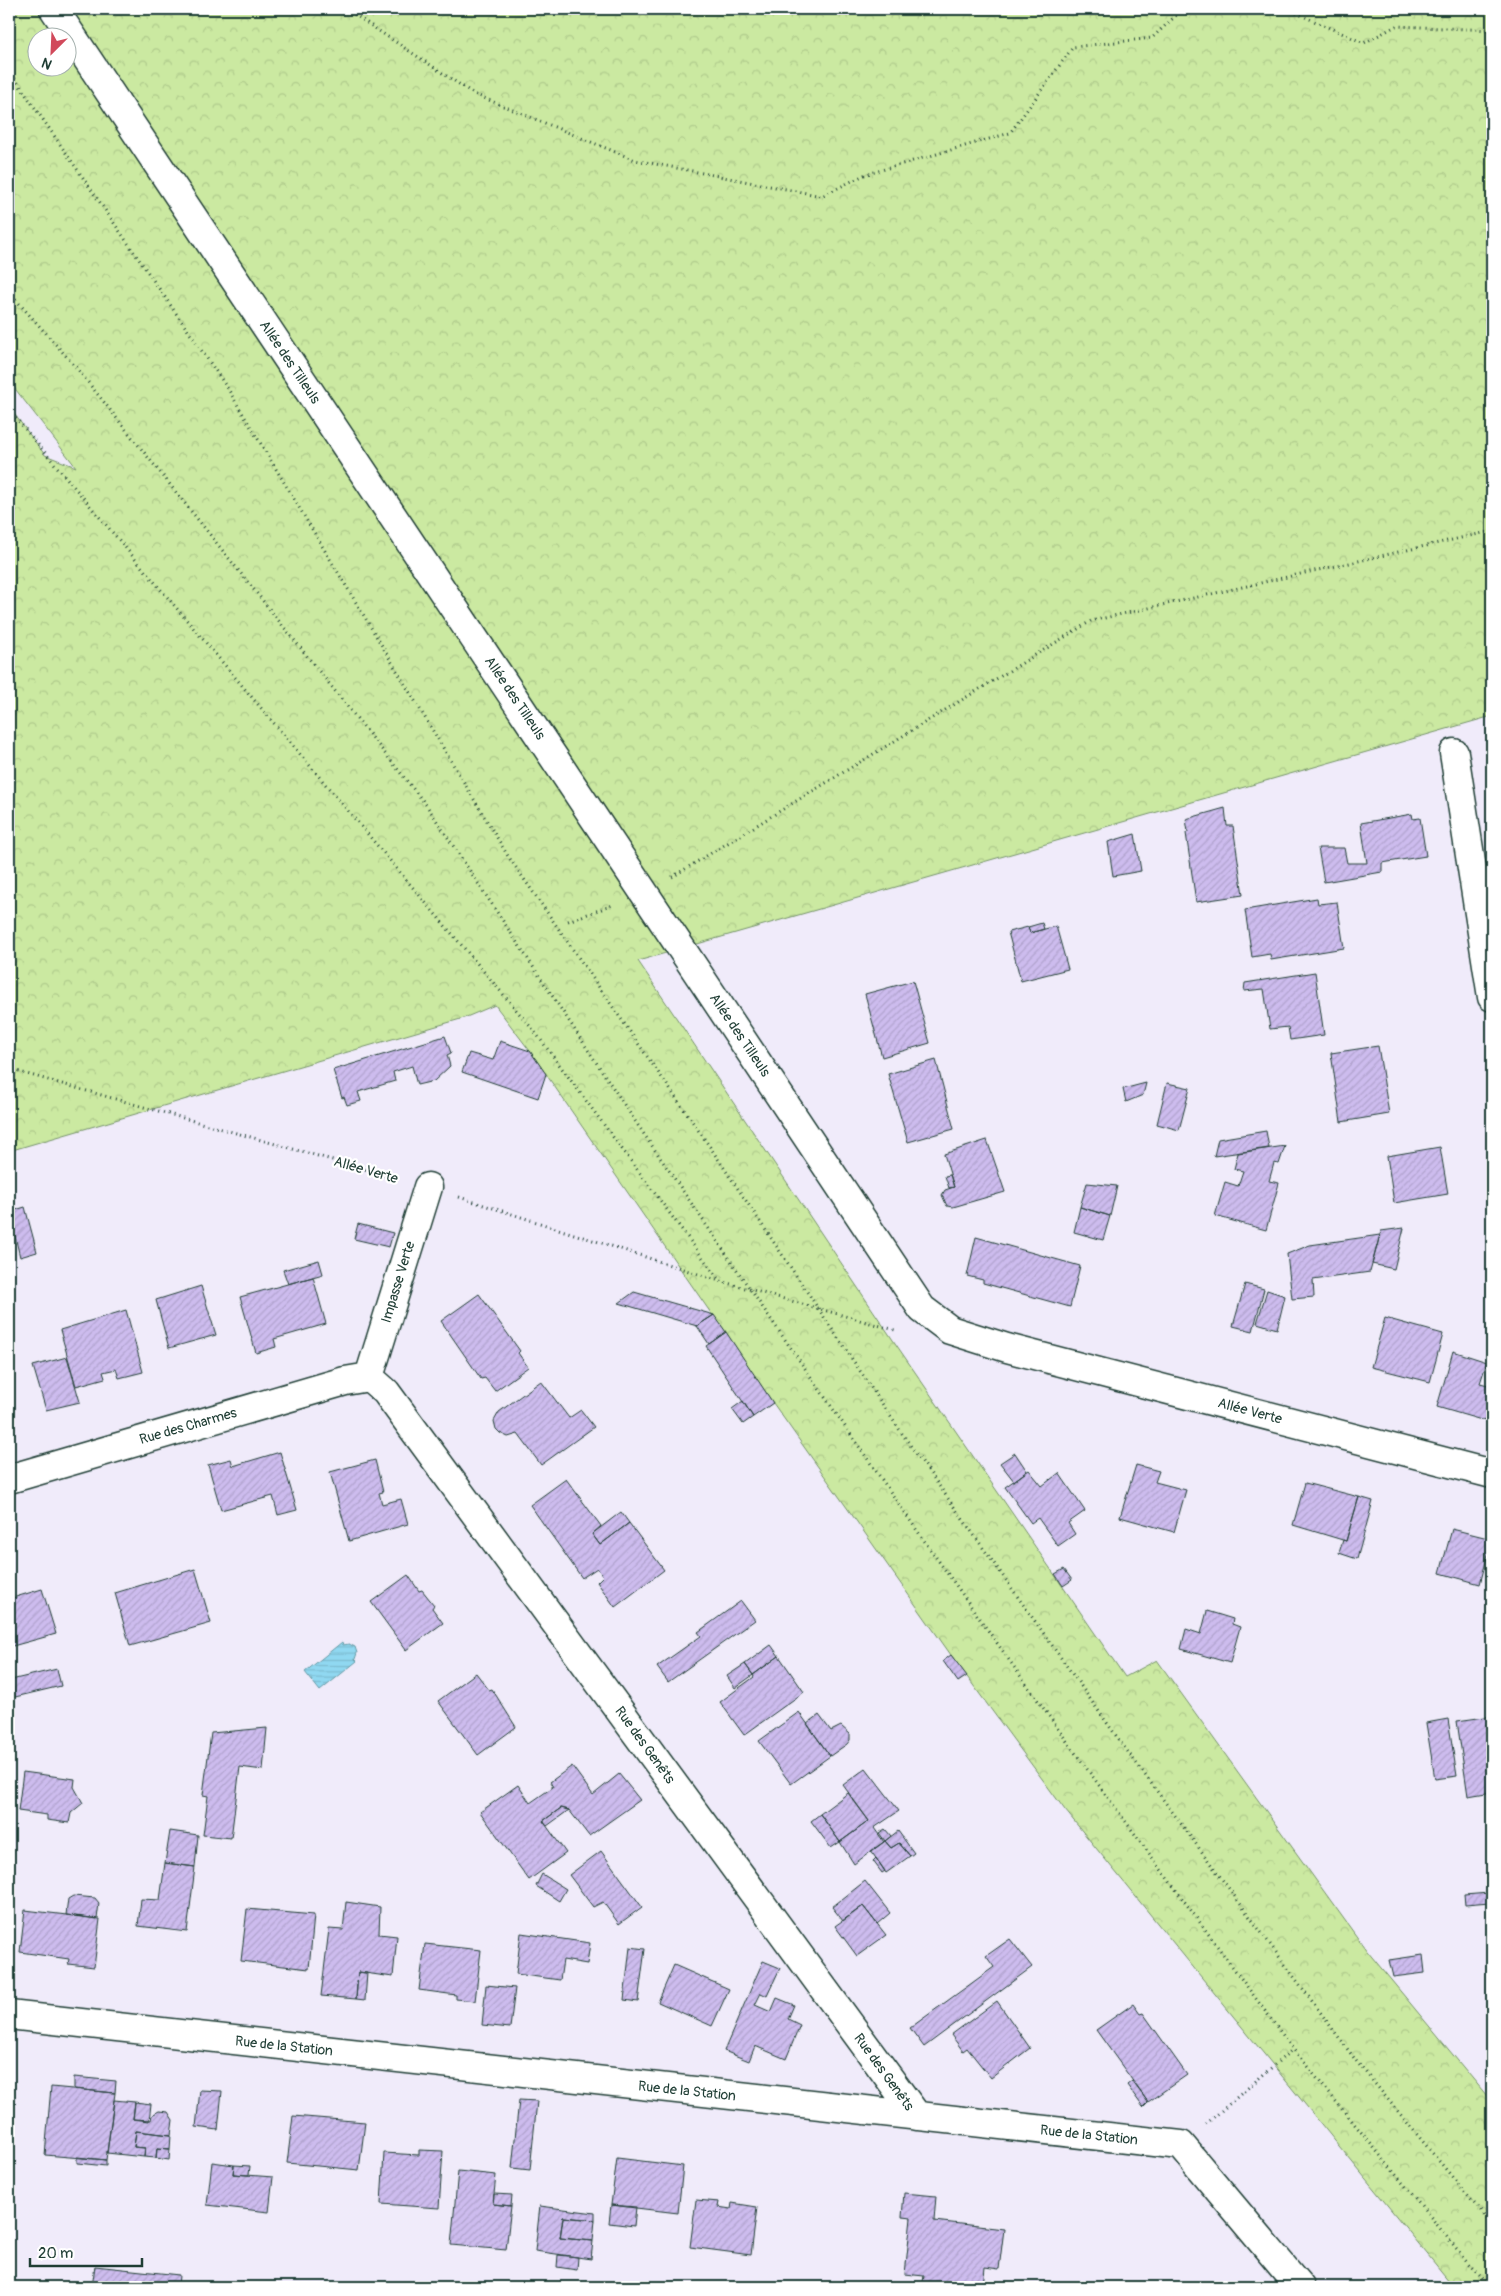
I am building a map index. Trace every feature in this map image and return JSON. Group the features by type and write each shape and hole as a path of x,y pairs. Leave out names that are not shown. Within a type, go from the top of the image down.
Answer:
{"street":[{"name":"Allée des Tilleuls","path":"54,9 922,1309 950,1330 1007,1348"},
{"path":"1454,753 1492,997"},
{"name":"Impasse Verte","path":"369,1377 428,1187"},
{"name":"Allée Verte","path":"1007,1348 1492,1474"},
{"name":"Rue des Charmes","path":"9,1479 345,1381 369,1377"},
{"name":"Rue des Genêts","path":"369,1377 386,1392 917,2116"},
{"name":"Rue de la Station","path":"9,2015 1181,2145"},
{"path":"1181,2145 1300,2287"}],"path":[{"path":"346,9 474,94 634,160 822,196 864,175 1010,133 1073,47 1152,38 1183,9"},
{"path":"1287,9 1364,43 1396,26 1492,30"},
{"path":"9,70 228,389 508,856 821,1311 901,1432 1116,1737 1357,2062 1492,2225"},
{"path":"9,292 75,366 427,806 633,1118 750,1289 917,1531 1076,1754 1294,2049 1488,2287"},
{"path":"9,410 535,1032 720,1281"},
{"path":"568,921 645,894 1091,621 1492,531"},
{"name":"Allée Verte","path":"9,1069 428,1187 720,1281 821,1311 918,1336 940,1324"},
{"path":"1181,2145 1294,2049"}],"green space":[{"path":"9,9 1492,9 1492,716 638,961 895,1343 1125,1677 1157,1660 1367,1951 1492,2102 1492,2287 1454,2287 1065,1810 951,1655 773,1403 530,1051 495,1005 464,1018 9,1151 9,407 45,455 76,467 9,381"}],"water":[{"path":"342,1642 343,1645 349,1644 355,1647 357,1653 355,1659 357,1661 320,1691 305,1672"}],"building":[{"path":"1225,808 1227,826 1233,826 1243,895 1196,902 1186,833 1188,832 1186,819"},
{"path":"1412,814 1413,819 1420,818 1426,856 1382,863 1382,872 1324,882 1318,848 1344,848 1347,863 1367,863 1361,823"},
{"path":"1135,834 1141,871 1113,876 1108,842"},
{"path":"1317,898 1318,904 1337,902 1344,948 1271,960 1270,954 1252,957 1245,910"},
{"path":"1042,923 1044,929 1030,933 1028,927"},
{"path":"1056,926 1068,969 1021,981 1008,932 1028,927 1030,933"},
{"path":"1315,972 1324,1035 1290,1040 1288,1027 1270,1029 1264,989 1244,991 1245,983"},
{"path":"913,981 930,1043 882,1057 865,994"},
{"path":"445,1036 451,1053 447,1055 450,1066 434,1081 417,1085 412,1066 393,1072 395,1081 358,1092 361,1101 347,1105 344,1097 342,1098 333,1070"},
{"path":"500,1041 530,1051 546,1074 538,1098 462,1072 469,1053 493,1060"},
{"path":"1378,1046 1389,1114 1341,1122 1331,1053"},
{"path":"936,1060 954,1129 908,1142 888,1074"},
{"path":"1146,1083 1143,1095 1126,1102 1123,1089"},
{"path":"1167,1083 1190,1088 1179,1130 1157,1124"},
{"path":"1266,1131 1269,1148 1214,1156 1218,1139"},
{"path":"987,1140 1005,1192 953,1207 947,1206 942,1195 945,1190 954,1187 944,1154"},
{"path":"1285,1146 1279,1164 1274,1163 1269,1181 1279,1183 1266,1230 1215,1216 1225,1182 1238,1186 1243,1171 1234,1169 1238,1153"},
{"path":"1440,1147 1448,1194 1394,1203 1387,1156"},
{"path":"950,1175 954,1187 949,1188 945,1176"},
{"path":"1087,1183 1117,1186 1110,1216 1080,1207"},
{"path":"25,1207 37,1252 20,1257 9,1212"},
{"path":"1080,1207 1110,1216 1103,1240 1074,1232"},
{"path":"358,1224 393,1233 389,1247 354,1239"},
{"path":"1404,1228 1394,1269 1372,1264 1381,1231"},
{"path":"1380,1235 1370,1272 1313,1280 1314,1297 1292,1299 1287,1254 1310,1245"},
{"path":"976,1237 1080,1266 1070,1307 983,1283 983,1280 967,1276"},
{"path":"319,1260 323,1274 288,1284 283,1270"},
{"path":"313,1277 326,1324 274,1339 276,1347 256,1353 240,1297"},
{"path":"1245,1284 1264,1289 1253,1331 1233,1326"},
{"path":"201,1286 216,1335 169,1348 156,1300"},
{"path":"1267,1290 1285,1296 1277,1329 1257,1323"},
{"path":"634,1292 714,1315 697,1326 619,1303"},
{"path":"479,1294 520,1351 518,1353 528,1367 495,1391 485,1378 481,1379 441,1321"},
{"path":"126,1310 143,1372 119,1378 116,1369 103,1372 105,1378 76,1386 60,1330"},
{"path":"714,1315 726,1332 709,1344 697,1326"},
{"path":"1385,1318 1443,1334 1430,1382 1371,1367"},
{"path":"726,1332 773,1403 753,1417 706,1346"},
{"path":"1453,1351 1487,1362 1480,1383 1492,1386 1492,1423 1437,1407"},
{"path":"67,1357 80,1402 46,1410 33,1366"},
{"path":"541,1381 569,1418 581,1410 594,1427 541,1465 518,1434 508,1437 500,1433 496,1429 494,1421 499,1412"},
{"path":"743,1401 753,1417 743,1424 732,1409"},
{"path":"280,1452 297,1510 278,1515 273,1496 221,1510 208,1465 231,1459 233,1466"},
{"path":"1015,1453 1027,1471 1014,1481 1000,1463"},
{"path":"375,1460 383,1492 379,1493 382,1504 401,1499 408,1524 349,1541 330,1472"},
{"path":"1136,1465 1159,1471 1155,1482 1186,1490 1174,1532 1120,1517"},
{"path":"1029,1470 1042,1486 1059,1473 1085,1511 1068,1523 1075,1534 1058,1546 1038,1518 1031,1523 1005,1487"},
{"path":"566,1479 601,1526 592,1534 600,1545 629,1523 664,1570 615,1607 597,1582 603,1576 597,1568 582,1578 530,1505"},
{"path":"1305,1483 1359,1497 1346,1541 1293,1525"},
{"path":"1359,1497 1373,1501 1357,1559 1339,1553 1343,1540 1346,1541"},
{"path":"621,1512 629,1523 600,1545 592,1534"},
{"path":"1452,1529 1492,1539 1480,1584 1440,1573"},
{"path":"195,1569 211,1623 130,1646 115,1593"},
{"path":"1064,1569 1072,1580 1063,1586 1055,1574"},
{"path":"408,1575 419,1591 422,1590 434,1605 432,1608 443,1623 406,1650 371,1602"},
{"path":"42,1589 56,1634 9,1647 9,1599"},
{"path":"741,1601 755,1620 668,1682 657,1667 701,1636 698,1632"},
{"path":"1207,1611 1233,1619 1232,1624 1240,1627 1230,1663 1181,1649 1186,1629 1201,1634"},
{"path":"771,1645 779,1656 753,1675 745,1664"},
{"path":"951,1655 967,1676 958,1682 943,1661"},
{"path":"779,1656 804,1692 744,1735 720,1702"},
{"path":"745,1664 753,1675 735,1688 727,1676"},
{"path":"57,1669 61,1686 15,1697 11,1680"},
{"path":"476,1673 489,1690 492,1689 516,1727 478,1755 438,1701"},
{"path":"799,1712 830,1756 791,1784 759,1741"},
{"path":"819,1715 831,1731 841,1726 850,1734 850,1740 847,1744 830,1756 807,1724"},
{"path":"1492,1716 1492,1792 1468,1796 1457,1721"},
{"path":"1448,1719 1457,1776 1435,1779 1426,1723"},
{"path":"267,1728 263,1770 240,1767 231,1838 203,1835 208,1796 203,1795 211,1733"},
{"path":"572,1766 593,1795 619,1774 640,1800 589,1836 569,1810 561,1808 543,1821 566,1853 529,1880 480,1812 518,1785 530,1803 553,1787 550,1782"},
{"path":"866,1768 899,1811 874,1828 884,1842 854,1864 840,1842 869,1821 843,1785"},
{"path":"23,1772 75,1779 74,1787 83,1803 71,1813 69,1823 47,1820 47,1815 18,1811"},
{"path":"848,1793 869,1821 840,1842 820,1814"},
{"path":"561,1808 569,1810 547,1826 543,1821"},
{"path":"820,1814 840,1842 831,1848 811,1821"},
{"path":"885,1829 891,1836 885,1841 879,1833"},
{"path":"170,1831 198,1835 195,1867 165,1863"},
{"path":"898,1831 914,1853 910,1856 899,1843 891,1848 885,1841"},
{"path":"885,1841 891,1848 899,1843 910,1856 886,1873 871,1851"},
{"path":"601,1851 642,1907 619,1924 603,1902 593,1907 569,1875"},
{"path":"876,1858 885,1871 882,1873 873,1861"},
{"path":"165,1863 195,1867 187,1932 138,1926 141,1899 160,1900"},
{"path":"542,1874 566,1889 559,1901 536,1886"},
{"path":"865,1881 890,1913 877,1924 863,1906 843,1921 832,1907"},
{"path":"1489,1893 1490,1903 1465,1905 1464,1895"},
{"path":"73,1896 95,1898 99,1903 97,1919 66,1915 68,1899"},
{"path":"346,1902 380,1907 379,1934 397,1936 393,1977 358,1972 356,1999 321,1996 329,1929 343,1930"},
{"path":"863,1906 886,1935 857,1956 835,1926"},
{"path":"247,1909 314,1915 309,1969 241,1961"},
{"path":"25,1910 100,1919 94,1967 68,1964 69,1959 20,1952"},
{"path":"521,1933 590,1943 587,1964 563,1960 560,1980 516,1974"},
{"path":"1010,1939 1032,1967 924,2047 910,2028 994,1967 986,1956"},
{"path":"425,1944 481,1950 475,2001 456,1999 456,1995 419,1990"},
{"path":"630,1947 645,1949 638,2002 624,2000"},
{"path":"1423,1955 1425,1973 1393,1977 1389,1960"},
{"path":"763,1961 780,1968 767,1996 761,1993 755,2005 771,2012 777,1998 794,2005 788,2019 800,2025 786,2059 755,2046 749,2061 724,2051"},
{"path":"674,1965 729,1989 712,2026 658,2002"},
{"path":"358,1972 367,1973 365,2000 356,1999"},
{"path":"486,1985 515,1988 510,2028 482,2025"},
{"path":"997,2001 1030,2048 991,2078 967,2048 963,2051 951,2035"},
{"path":"1133,2004 1140,2014 1143,2013 1187,2075 1148,2102 1096,2030"},
{"path":"74,2077 116,2081 115,2093 74,2089"},
{"path":"1132,2081 1148,2102 1143,2107 1127,2085"},
{"path":"51,2087 115,2093 106,2160 45,2155"},
{"path":"200,2090 222,2091 218,2130 196,2127"},
{"path":"114,2100 135,2102 133,2119 151,2120 152,2115 159,2111 168,2112 173,2120 171,2135 136,2131 134,2147 145,2148 144,2157 107,2153"},
{"path":"519,2100 537,2101 530,2170 512,2168"},
{"path":"135,2102 151,2104 149,2121 133,2119"},
{"path":"293,2116 365,2122 359,2170 287,2163"},
{"path":"136,2131 171,2135 170,2149 157,2148 156,2158 144,2157 145,2148 134,2147"},
{"path":"157,2148 170,2149 169,2160 156,2158"},
{"path":"419,2150 443,2151 439,2208 381,2204 384,2153 419,2155"},
{"path":"77,2157 106,2160 106,2166 77,2163"},
{"path":"617,2158 683,2166 678,2213 611,2205"},
{"path":"212,2162 234,2165 233,2174 273,2177 269,2212 207,2205"},
{"path":"234,2165 250,2166 249,2175 233,2174"},
{"path":"458,2171 496,2175 493,2204 511,2206 506,2250 451,2245"},
{"path":"904,2193 936,2196 934,2221 1004,2229 999,2269 985,2267 983,2287 922,2287 924,2276 905,2274 911,2218 902,2217"},
{"path":"494,2194 512,2195 511,2206 493,2204"},
{"path":"696,2200 719,2202 718,2207 731,2209 732,2203 757,2207 751,2255 690,2247"},
{"path":"611,2205 636,2207 634,2226 609,2223"},
{"path":"540,2206 595,2213 595,2220 563,2217 560,2238 593,2241 591,2259 535,2251"},
{"path":"563,2217 595,2220 593,2241 560,2238"},
{"path":"558,2255 578,2257 577,2270 557,2267"},
{"path":"95,2266 179,2275 178,2287 92,2287"}]}
